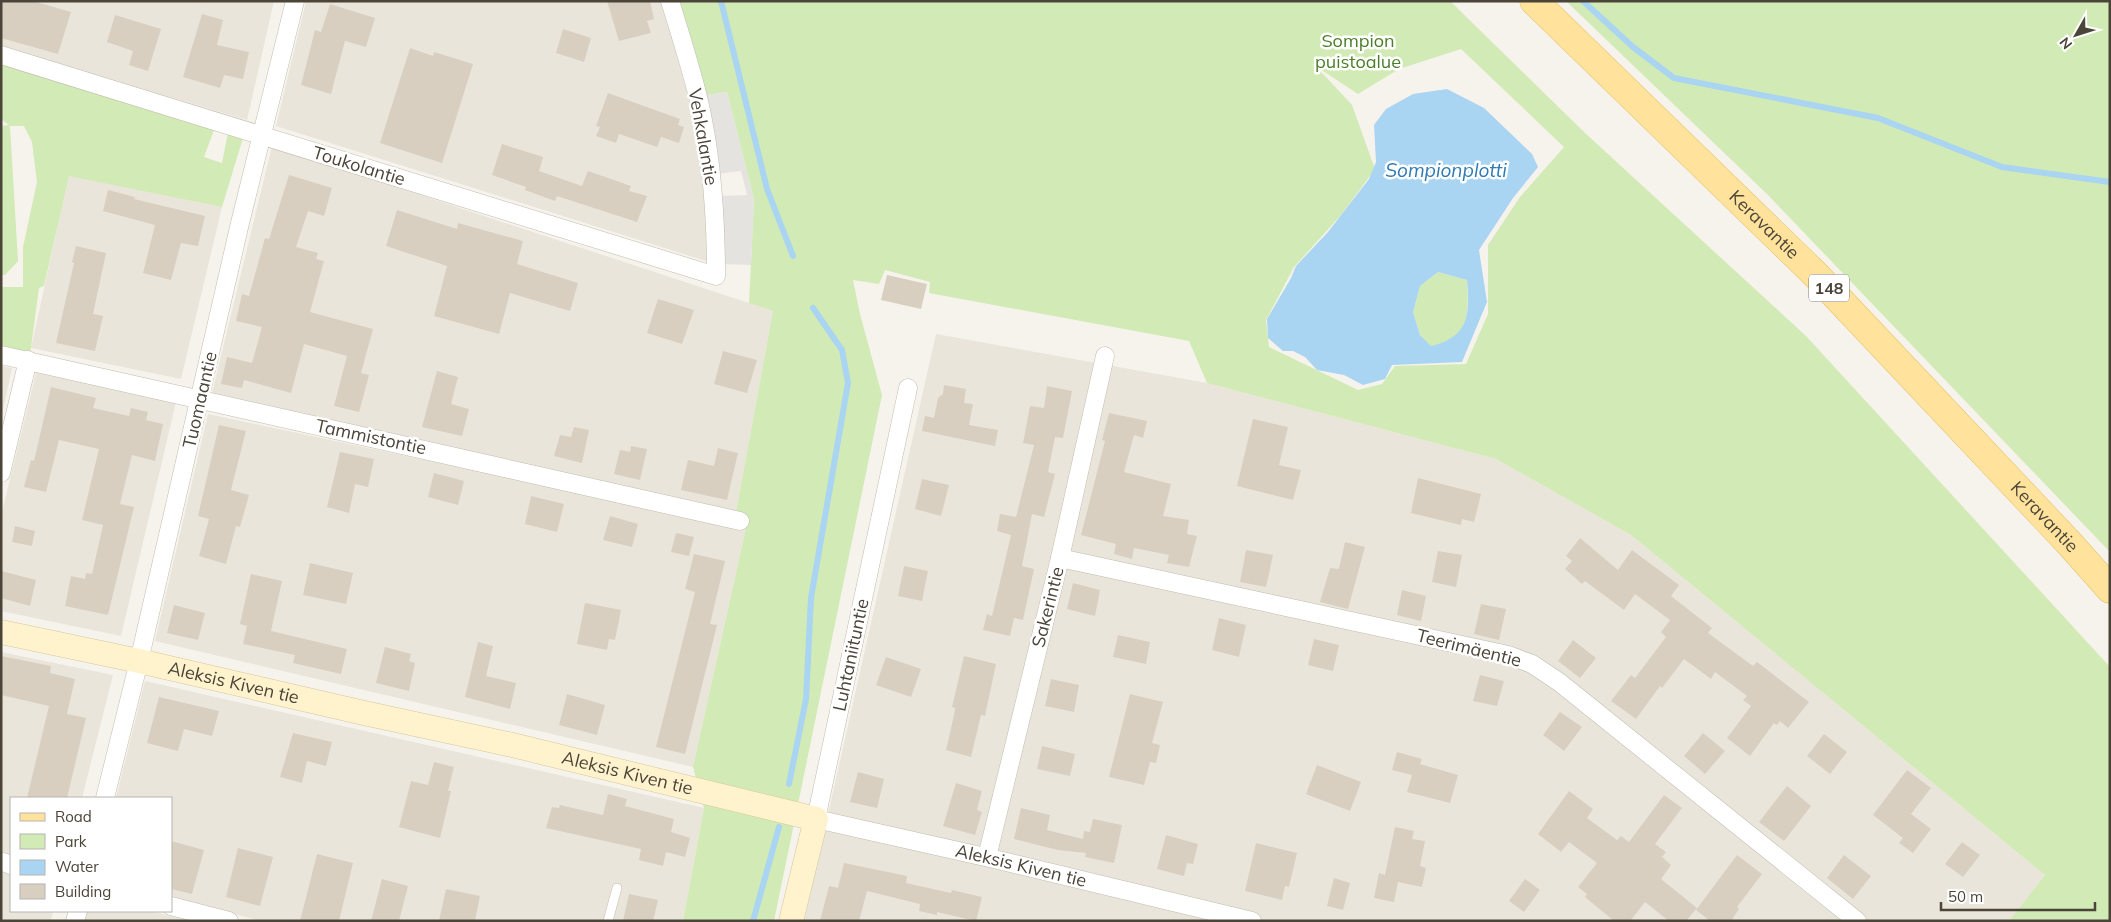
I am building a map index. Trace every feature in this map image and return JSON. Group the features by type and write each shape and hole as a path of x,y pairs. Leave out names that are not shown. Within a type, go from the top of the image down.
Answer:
{"main road":[{"name":"Keravantie","path":"1534,1 1818,276 2064,537 2110,589"}],"street":[{"name":"Tuomaantie","path":"105,797 295,1"},
{"name":"Vehkalantie","path":"670,1 698,98 706,141 714,207 716,276"},
{"name":"Toukolantie","path":"1,54 716,276"},
{"name":"Tammistontie","path":"1,355 740,521"},
{"name":"Sakerintie","path":"987,857 1060,558 1105,356"},
{"path":"1,473 28,360"},
{"name":"Luhtaniituntie","path":"791,921 816,819 908,388"},
{"name":"Teerimäentie","path":"1060,558 1508,655 1532,664 1559,682 1857,921"},
{"name":"Aleksis Kiven tie","path":"1,632 139,661 622,771 816,819 987,857 1252,921"},
{"path":"172,906 229,921"}],"lane":[{"path":"608,921 617,888"}],"shaded area":[{"path":"1,1 274,1 247,120 1,46"},
{"path":"306,1 662,1 705,159 709,262 276,126"},
{"path":"727,92 754,200 751,265 721,264 718,196 747,195 741,171 716,174 700,96"},
{"path":"272,146 773,311 736,512 212,393"},
{"path":"69,175 222,207 181,379 31,348"},
{"path":"936,334 1207,383 1496,459 1631,535 2045,875 2009,921 804,921"},
{"path":"1,366 12,368 1,420"},
{"path":"37,369 176,402 121,636 1,611 1,516"},
{"path":"208,414 746,528 693,767 155,641"},
{"path":"1,652 113,675 82,797 10,797 10,856 1,853"},
{"path":"145,681 704,808 683,921 262,921 172,898 172,797 116,797"},
{"path":"1,870 10,873 10,912 53,912 51,921 1,921"},
{"path":"87,912 154,912 190,921 84,921"}],"green space":[{"name":"Sompion puistoalue","path":"677,1 1450,1 1584,132 1806,336 2110,667 2110,921 2009,921 2045,875 1631,535 1496,459 1207,383 1189,341 929,293 930,282 885,270 879,284 853,280 860,314 882,395 774,921 683,921 704,808 693,767 746,528 736,512 773,311 749,303 754,200 727,92 700,96","holes":["1461,49 1564,147 1520,197 1488,245 1488,314 1466,364 1395,366 1382,384 1358,390 1269,347 1266,320 1294,267 1341,215 1375,169 1352,105 1311,63 1358,94 1399,69"]},
{"path":"1566,1 2110,1 2110,552 1767,194"},
{"path":"1,55 214,130 204,157 222,163 228,133 243,138 222,207 69,176 44,286 39,288 30,355 1,349 1,287 23,287 23,247 37,182 32,142 24,126 10,126 18,261 5,275 1,275 1,126 9,125 1,119"},
{"path":"1438,272 1467,280 1468,304 1467,314 1460,331 1444,343 1431,347 1420,335 1413,312 1420,286"}],"water":[{"name":"Sompionplotti","path":"1447,89 1484,108 1532,154 1538,167 1513,198 1479,250 1487,302 1462,362 1392,365 1385,379 1363,385 1344,375 1317,370 1305,357 1293,351 1283,351 1268,338 1267,319 1296,266 1328,232 1369,179 1376,162 1374,125 1386,109 1413,94","holes":["1438,272 1467,280 1467,313 1460,330 1444,342 1431,346 1420,335 1413,312 1420,286"]}],"building":[{"path":"1,1 33,1 71,12 58,54 1,38"},
{"path":"607,1 650,1 654,19 647,21 651,33 619,41"},
{"path":"330,4 375,18 366,47 345,41 331,94 301,85 315,30 321,32"},
{"path":"202,14 223,20 217,45 249,52 243,79 224,75 220,88 183,77"},
{"path":"115,15 161,29 148,71 129,65 133,51 107,42"},
{"path":"563,29 591,38 584,62 556,53"},
{"path":"410,48 433,56 434,52 473,64 442,163 380,143"},
{"path":"608,93 680,119 678,125 684,127 679,143 661,137 657,147 619,134 616,143 596,136 600,127 596,126"},
{"path":"502,144 543,157 539,171 582,186 588,171 631,186 629,191 647,196 637,222 557,196 555,201 525,190 526,187 492,175"},
{"path":"289,175 332,188 324,216 308,211 296,247 318,253 316,259 324,261 310,312 373,329 361,373 369,375 359,412 334,406 347,356 304,344 291,393 244,380 242,388 221,384 227,357 252,363 262,327 236,321 242,294 249,296 265,238 269,239"},
{"path":"108,190 135,197 134,199 205,216 198,246 181,243 171,280 143,273 155,225 103,211"},
{"path":"397,210 457,229 458,223 523,241 517,264 578,283 570,311 510,293 499,334 434,316 447,266 386,246"},
{"path":"76,246 106,253 93,314 103,316 95,351 56,343"},
{"path":"887,275 927,284 921,309 881,300"},
{"path":"658,299 694,310 682,344 647,333"},
{"path":"723,351 757,360 747,393 714,384"},
{"path":"437,371 458,377 451,404 469,409 462,436 422,427"},
{"path":"944,385 966,389 964,403 973,404 969,425 998,430 995,446 922,431 925,416 934,418 938,398 943,394"},
{"path":"1047,386 1072,391 1063,438 1055,437 1048,472 1055,474 1044,517 1032,514 1022,566 1034,569 1023,620 1014,618 1010,636 983,630 987,614 992,616 1011,535 997,531 1000,514 1016,517 1034,445 1023,443 1030,406 1044,408"},
{"path":"51,387 96,398 93,408 129,416 131,408 148,412 146,420 163,424 155,461 132,455 120,504 134,507 108,615 65,606 71,576 85,579 86,573 92,574 103,525 82,520 99,449 59,440 46,492 24,487 31,460 34,461"},
{"path":"1109,413 1147,421 1143,438 1134,435 1124,472 1171,484 1163,516 1189,520 1187,534 1197,536 1189,567 1167,563 1169,555 1134,548 1132,559 1114,554 1116,544 1081,535 1105,441 1102,440"},
{"path":"1253,419 1288,427 1279,465 1301,470 1293,500 1237,486"},
{"path":"219,425 246,431 231,490 249,495 240,527 236,526 226,564 199,556 209,519 198,516"},
{"path":"574,427 589,430 582,463 554,456 560,435 571,437"},
{"path":"631,446 647,449 640,480 614,474 620,450 630,452"},
{"path":"718,448 738,453 727,500 681,490 688,460 714,466"},
{"path":"340,452 374,459 368,487 355,484 349,513 327,507"},
{"path":"434,473 464,481 458,505 428,497"},
{"path":"1418,478 1481,494 1474,522 1462,519 1461,525 1411,513"},
{"path":"922,479 949,485 941,516 915,509"},
{"path":"531,496 564,504 557,532 525,524"},
{"path":"610,516 638,524 632,547 603,540"},
{"path":"15,526 35,531 32,546 12,542"},
{"path":"676,533 694,537 689,556 671,552"},
{"path":"1580,538 1618,570 1632,550 1679,585 1671,596 1712,628 1708,633 1753,666 1757,662 1809,702 1788,728 1780,721 1777,725 1774,723 1750,756 1727,738 1751,706 1743,700 1747,696 1715,672 1711,679 1684,659 1662,688 1660,686 1636,719 1611,701 1631,675 1635,678 1666,637 1661,632 1670,620 1635,594 1624,610 1585,581 1582,584 1565,569 1572,561 1566,556"},
{"path":"1345,542 1365,547 1348,609 1320,602 1330,568 1339,569"},
{"path":"1246,550 1273,555 1266,587 1240,582"},
{"path":"1438,551 1462,555 1456,587 1432,582"},
{"path":"694,554 725,561 710,624 717,625 685,754 656,747 695,592 685,589"},
{"path":"310,563 353,573 346,604 303,595"},
{"path":"904,566 928,571 922,601 898,596"},
{"path":"1,571 36,580 30,606 1,598"},
{"path":"251,574 282,581 271,631 347,649 341,674 293,663 295,655 243,644 247,626 240,624"},
{"path":"1073,583 1100,590 1095,616 1067,609"},
{"path":"1402,590 1426,596 1421,621 1397,615"},
{"path":"585,603 621,610 615,640 609,639 607,650 577,644"},
{"path":"1481,604 1506,609 1499,640 1474,634"},
{"path":"174,605 205,613 198,640 167,633"},
{"path":"1219,618 1246,625 1239,657 1212,650"},
{"path":"1118,635 1150,642 1146,664 1113,657"},
{"path":"1314,639 1339,645 1333,671 1308,665"},
{"path":"1573,640 1596,658 1580,678 1558,661"},
{"path":"478,642 493,646 486,676 516,683 510,709 465,697"},
{"path":"385,647 411,654 409,661 415,663 409,691 376,683"},
{"path":"1,656 51,666 50,673 75,679 67,714 86,718 67,797 27,797 49,706 1,695"},
{"path":"964,656 996,664 985,716 981,715 971,757 946,750 955,708 952,707"},
{"path":"886,657 921,669 911,697 876,685"},
{"path":"1480,675 1504,681 1497,706 1473,701"},
{"path":"1051,679 1079,685 1074,712 1045,706"},
{"path":"567,694 605,705 597,735 559,725"},
{"path":"1130,694 1163,702 1152,743 1160,745 1156,763 1150,762 1144,785 1109,777"},
{"path":"159,697 219,711 212,736 184,729 178,751 147,743"},
{"path":"1560,712 1582,727 1564,751 1543,735"},
{"path":"293,733 332,742 326,766 307,761 302,783 280,777"},
{"path":"1703,733 1725,751 1705,774 1684,756"},
{"path":"1824,734 1847,752 1830,774 1807,756"},
{"path":"1042,746 1075,754 1070,776 1037,769"},
{"path":"1397,752 1422,759 1420,764 1458,775 1450,803 1407,792 1412,775 1392,770"},
{"path":"434,762 454,767 448,791 451,791 440,838 399,827 411,781 428,785"},
{"path":"1317,765 1361,782 1350,811 1306,794"},
{"path":"1907,770 1931,788 1911,814 1931,829 1913,853 1899,843 1903,838 1873,815"},
{"path":"858,772 884,779 877,808 850,802"},
{"path":"956,783 982,791 977,810 982,812 975,835 943,826"},
{"path":"1787,786 1811,806 1784,841 1759,822"},
{"path":"1569,791 1593,809 1587,818 1617,840 1621,836 1629,842 1664,795 1682,808 1655,844 1666,852 1662,857 1671,865 1661,879 1697,908 1686,921 1669,921 1645,902 1630,921 1614,921 1585,897 1587,894 1578,887 1597,863 1569,842 1561,852 1538,834"},
{"path":"608,794 627,799 625,806 674,819 671,832 690,838 685,857 666,852 663,866 639,860 641,849 546,828 552,807 559,808 560,805 603,815"},
{"path":"1021,808 1050,815 1047,830 1083,839 1084,831 1090,832 1093,819 1122,825 1114,863 1085,857 1086,853 1058,850 1014,839"},
{"path":"1395,827 1414,831 1412,839 1425,841 1420,866 1426,868 1422,887 1398,882 1394,902 1374,898 1379,873 1385,875"},
{"path":"1166,835 1198,844 1193,864 1187,863 1184,876 1157,869"},
{"path":"172,841 204,850 192,894 172,889"},
{"path":"1962,842 1980,855 1963,877 1945,864"},
{"path":"1256,843 1297,853 1289,887 1285,886 1282,900 1245,891"},
{"path":"238,848 273,857 260,906 226,897"},
{"path":"317,854 353,863 339,921 300,921"},
{"path":"1737,855 1762,874 1737,907 1739,909 1731,921 1710,921 1696,910"},
{"path":"1844,855 1871,876 1853,899 1827,878"},
{"path":"844,863 907,876 906,883 951,893 952,890 982,897 976,921 937,912 937,915 919,911 920,904 867,891 859,921 820,921 829,886 838,888"},
{"path":"1334,878 1350,883 1343,910 1327,906"},
{"path":"382,879 408,886 399,921 371,921"},
{"path":"1525,879 1540,890 1524,912 1509,901"},
{"path":"446,889 480,896 475,921 439,921"},
{"path":"629,894 658,900 653,921 623,921"}],"waterway":[{"path":"721,1 767,189 793,256"},
{"path":"1583,1 1633,47 1674,78 1878,118 2002,167 2110,182"},
{"path":"789,784 806,699 811,598 848,383 842,350 813,308"},
{"path":"753,921 779,827"}]}
